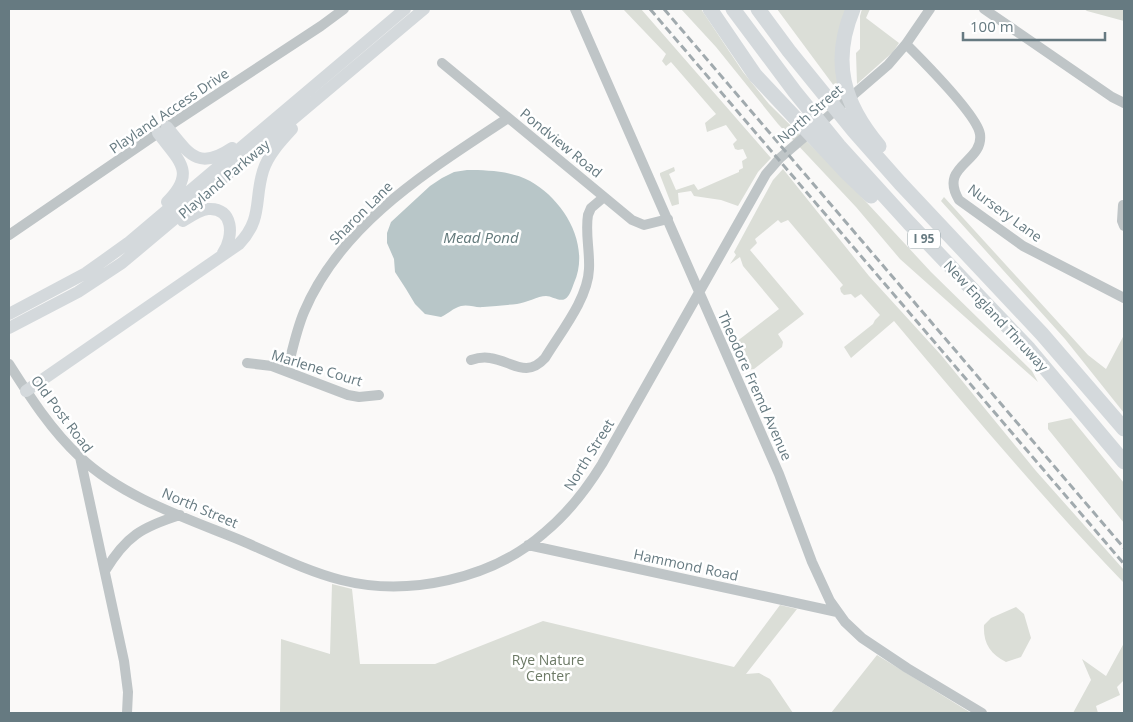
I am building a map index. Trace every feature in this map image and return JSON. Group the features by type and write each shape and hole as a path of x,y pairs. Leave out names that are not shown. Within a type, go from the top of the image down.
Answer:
{"highway":[{"path":"710,9 746,62 776,99 861,186 903,225 933,248"},
{"name":"New England Thruway","path":"733,9 795,92 839,146 1052,374 1124,462"},
{"name":"New England Thruway","path":"758,9 789,51 854,131 900,183 1066,360 1124,430"},
{"path":"854,9 844,37 842,60 844,83 852,107 872,137 994,283"}],"main road":[{"name":"Playland Parkway","path":"9,314 71,282 142,233 405,9"},
{"name":"Playland Parkway","path":"9,328 78,292 135,253 424,9"},
{"path":"26,391 239,244 250,230 257,212 263,171 271,154 324,94"},
{"path":"163,130 191,154 206,160 224,154 289,108"},
{"path":"114,254 175,194 183,180 182,166 163,130"},
{"path":"135,253 199,211 216,210 222,212 227,218 231,233 226,249 219,258"}],"street":[{"name":"Playland Access Drive","path":"9,235 344,9"},
{"name":"Theodore Fremd Avenue","path":"575,9 785,488 818,577 837,612 862,638 907,668 982,713"},
{"name":"North Street","path":"80,457 114,483 180,515 327,576 342,580 376,585 414,585 450,580 484,568 528,545 557,521 592,480 770,169 780,158 888,65 906,44 930,9"},
{"path":"984,9 1112,97 1124,103"},
{"name":"Nursery Lane","path":"906,44 950,90 979,128 981,136 978,151 959,168 954,177 954,191 959,200 1023,246 1124,298"},
{"name":"Pondview Road","path":"442,64 637,223 652,224 668,220"},
{"name":"Sharon Lane","path":"287,371 298,329 310,299 325,273 347,244 408,186 508,118"},
{"path":"471,360 488,357 527,369 540,364 545,358 585,290 589,269 588,215 591,208 604,197"},
{"path":"1123,205 1122,220 1124,226"},
{"name":"Marlene Court","path":"247,363 272,366 348,395 359,397 379,395"},
{"name":"Old Post Road","path":"9,364 51,426 80,457 124,661 128,692 128,713"},
{"path":"105,571 119,550 140,530 180,515"},
{"name":"Hammond Road","path":"528,545 837,612"}],"green space":[{"path":"623,9 641,9 771,158 758,172 738,206 721,200 694,196 691,191 678,193 679,204 672,206 660,173 674,167 675,171 669,174 676,190 694,184 698,190 739,172 743,168 742,161 747,158 743,149 735,149 733,144 737,140 726,125 707,132 705,123 716,114 671,62 666,66 662,61 666,54"},
{"path":"681,9 701,9 743,72 769,104 844,178 931,272 1032,371 1038,382 900,259 856,207 778,124 716,47"},
{"path":"777,9 850,9 837,90"},
{"path":"862,9 870,9 866,18 899,43 893,52 857,84 856,53 860,49 860,16"},
{"path":"1084,9 1124,9 1124,21 1087,11"},
{"path":"783,169 869,276 941,355 1036,471 1124,570 1124,583 1035,487 894,321 851,358 844,347 873,324 880,315 861,294 855,298 851,294 844,295 841,292 840,288 843,285 788,220 781,223 778,220 755,239 757,243 750,250 804,314 778,334 783,342 782,347 754,369 747,370 736,342 779,309 743,266 740,257 730,264 736,255 734,252 773,180"},
{"path":"944,197 1088,355 1106,369 1124,335 1124,413 1065,339 941,201"},
{"path":"1071,418 1124,483 1124,523 1048,429 1048,423"},
{"name":"Rye Nature Center","path":"332,584 352,589 360,664 435,664 543,621 734,667 780,605 797,609 746,674 759,673 770,679 793,713 280,713 281,639 330,654"},
{"path":"1016,607 1024,614 1031,638 1021,657 1006,662 992,652 986,643 984,625 991,618"},
{"path":"1124,643 1124,680 1117,687 1120,695 1096,706 1098,713 1073,713 1091,680 1082,659 1106,676"},
{"path":"877,655 971,713 831,713"}],"water":[{"name":"Mead Pond","path":"483,170 515,175 530,181 554,200 571,225 577,239 579,254 574,283 567,298 560,300 546,296 517,304 480,307 464,306 455,308 441,317 425,314 415,304 395,272 394,259 387,243 387,233 391,222 430,186 454,172"}],"railway":[{"path":"650,9 1124,564"},
{"path":"664,9 1124,548"}]}
